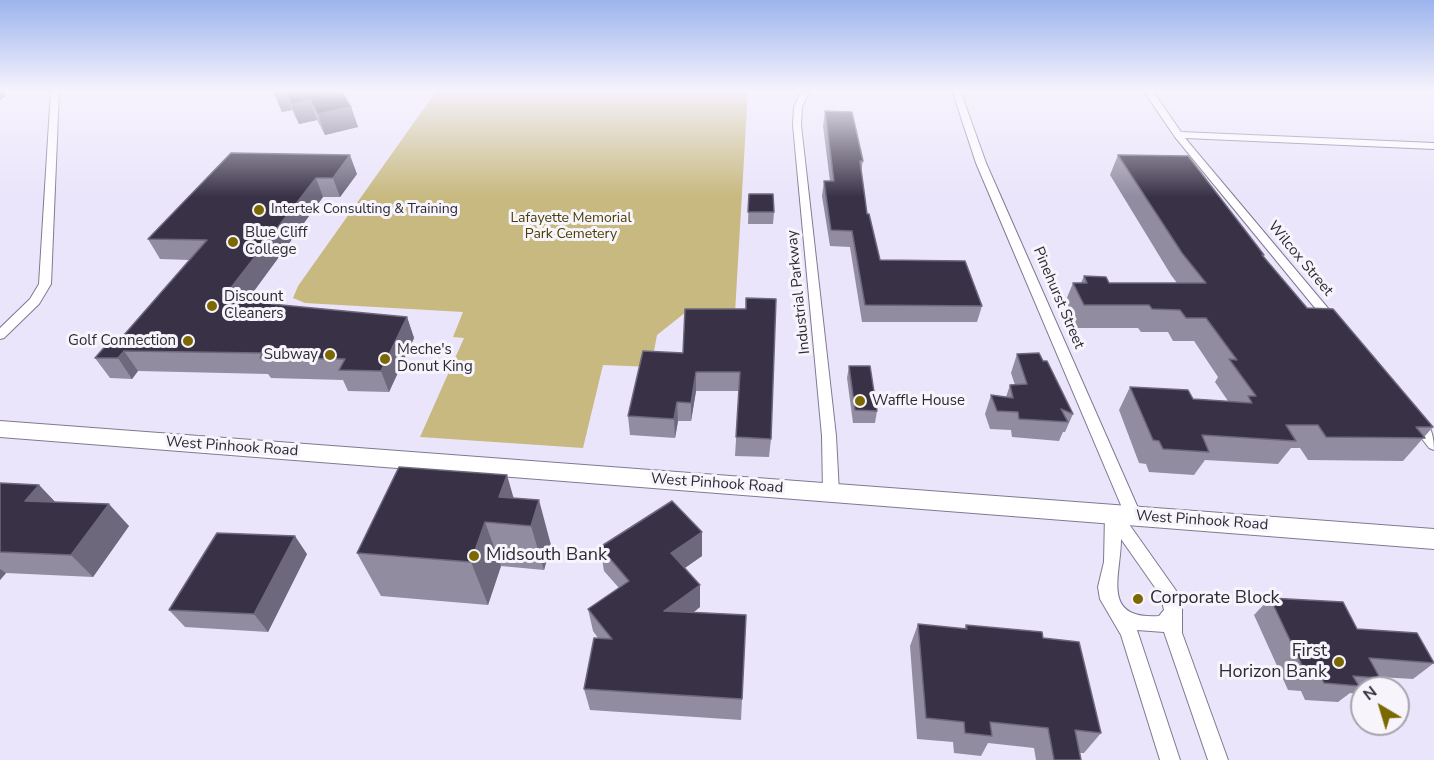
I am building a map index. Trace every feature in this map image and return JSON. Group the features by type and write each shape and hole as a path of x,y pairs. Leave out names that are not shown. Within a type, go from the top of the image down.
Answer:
{"main road":[{"name":"West Pinhook Road","path":"0,429 1434,538"}],"street":[{"path":"0,335 35,301 45,284 53,125"},
{"name":"Industrial Parkway","path":"797,125 829,436 831,493"},
{"name":"Pinehurst Street","path":"968,125 1124,516"},
{"name":"Wilcox Street","path":"1171,125 1343,333"},
{"path":"1178,135 1434,146"},
{"path":"1407,411 1434,444"},
{"path":"1124,516 1173,604 1173,633 1218,760"},
{"path":"1124,516 1107,589 1110,602 1131,634 1170,760"},
{"path":"1120,614 1135,622 1150,626 1164,624 1173,612"}],"green space":[{"name":"Lafayette Memorial Park Cemetery","path":"412,125 746,125 735,313 686,312 657,335 651,367 603,365 583,448 420,437 464,338 453,337 463,312 305,303 293,298 298,286"}],"building":[{"path":"827,125 855,125 863,161 860,161 867,214 869,214 880,260 965,261 982,306 865,305 852,231 831,230 824,181 834,181"},
{"path":"231,153 350,155 333,178 316,178 223,298 274,299 271,304 407,317 381,371 339,370 345,359 260,358 263,353 124,351 118,358 95,358 108,343 117,343 207,240 148,239"},
{"path":"1118,155 1188,156 1264,255 1262,255 1307,308 1333,309 1433,427 1416,427 1425,438 1326,437 1318,425 1286,425 1296,441 1202,435 1209,452 1163,449 1159,441 1153,440 1130,387 1188,390 1193,399 1252,403 1248,396 1256,396 1229,359 1237,360 1206,318 1186,318 1180,310 1152,309 1149,305 1084,305 1073,283 1087,283 1084,276 1106,277 1109,283 1206,283 1182,253"},
{"path":"749,194 773,194 774,212 748,212"},
{"path":"746,298 776,299 771,439 736,437 740,372 696,372 691,403 677,402 674,419 628,416 643,351 683,353 685,309 746,309"},
{"path":"1039,353 1043,361 1047,361 1073,414 1061,409 1068,422 1019,419 1018,412 997,411 991,395 1013,398 1010,385 1027,384 1017,354"},
{"path":"849,366 870,366 877,411 855,410"},
{"path":"399,467 507,475 499,497 539,500 531,526 485,522 471,562 357,553"},
{"path":"0,483 39,485 25,501 109,504 71,555 0,552"},
{"path":"672,501 702,532 671,553 700,585 664,611 746,615 742,699 584,689 594,638 612,639 588,609 629,581 600,547"},
{"path":"217,533 295,536 254,614 169,610"},
{"path":"1270,598 1343,602 1357,629 1417,633 1434,663 1369,658 1379,676 1350,676 1350,685 1324,683 1320,675 1306,674"},
{"path":"918,624 967,629 966,625 1042,632 1043,638 1079,642 1101,733 1075,730 1081,760 1054,760 1048,728 990,722 992,736 965,733 964,722 926,718"}],"place":[{"name":"Intertek Consulting & Training","path":"259,210"},
{"name":"Blue Cliff College","path":"233,242"},
{"name":"Discount Cleaners","path":"212,306"},
{"name":"Golf Connection","path":"188,341"},
{"name":"Subway","path":"330,355"},
{"name":"Meche's Donut King","path":"385,359"},
{"name":"Waffle House","path":"860,401"},
{"name":"Midsouth Bank","path":"474,556"},
{"name":"Corporate Block","path":"1138,599"},
{"name":"First Horizon Bank","path":"1339,662"}]}
